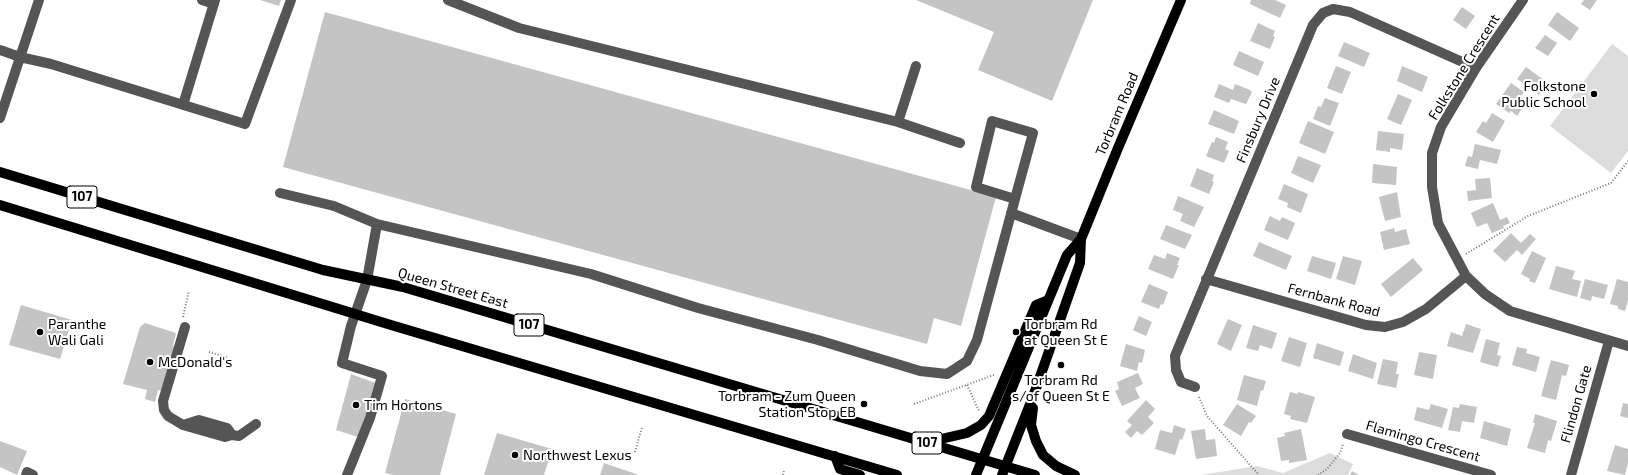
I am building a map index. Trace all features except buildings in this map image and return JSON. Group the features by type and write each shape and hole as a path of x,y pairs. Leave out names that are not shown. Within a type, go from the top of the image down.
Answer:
{"main road":[{"name":"Torbram Road","path":"976,475 1067,255 1081,239 1181,0"},
{"name":"Queen Street East","path":"0,172 323,270 403,287 982,460 1003,471 1036,475"},
{"name":"107","path":"0,205 356,314 897,475"},
{"name":"Torbram Road","path":"1003,471 1080,263 1081,239"},
{"path":"872,427 884,426 929,439 941,439 967,433 980,425 991,411 1036,305 1048,300"},
{"path":"1052,342 1053,350 1032,412 1031,425 1036,441 1043,455 1049,461 1066,472 1075,475"},
{"path":"834,456 840,469 860,475"}],"street":[{"path":"0,118 39,0"},
{"path":"183,105 214,2 202,0"},
{"path":"0,50 20,57 51,64 245,124 291,0"},
{"path":"448,0 518,28 898,122 960,143"},
{"name":"Folkstone Crescent","path":"1524,0 1476,68 1442,126 1432,153 1432,187 1438,223 1466,276 1485,294 1510,311 1628,346"},
{"name":"Finsbury Drive","path":"1195,387 1181,382 1176,370 1175,356 1313,25 1323,13 1333,9 1350,12 1476,68"},
{"path":"898,122 916,66"},
{"path":"280,193 334,206 377,224 591,274 698,308 818,340 920,370 947,374 967,361 977,340 1033,133 992,120 976,187 1015,199"},
{"path":"1011,213 1081,239"},
{"path":"347,475 370,418 382,376 342,363 367,280 377,224"},
{"name":"Fernbank Road","path":"1206,279 1366,325 1385,327 1404,322 1426,309 1466,276"},
{"path":"184,322 163,401 164,410 168,416 172,420 183,425 225,437 232,435 239,436 256,424"},
{"name":"Flindon Gate","path":"1571,475 1609,341"},
{"name":"Flamingo Crescent","path":"1347,434 1491,475"},
{"path":"26,475 27,472 33,475"}],"path":[{"path":"1457,260 1528,216 1610,183 1628,161"},
{"path":"184,322 189,291"},
{"path":"209,352 227,357"},
{"path":"914,404 994,375"},
{"path":"967,385 979,412"},
{"path":"1195,387 1207,416 1259,475"},
{"path":"635,452 642,427"},
{"path":"1318,475 1327,469 1340,453 1347,434"},
{"path":"783,475 784,470"}],"shaded area":[{"path":"1612,44 1628,56 1628,151 1611,173 1550,126"},
{"path":"1330,453 1353,464 1348,475 1201,475 1257,466 1283,473"}],"place":[{"name":"Folkstone Public School","path":"1594,94"},
{"name":"Paranthe Wali Gali","path":"40,332"},
{"name":"Torbram Rd at Queen St E","path":"1016,332"},
{"name":"McDonald's","path":"150,362"},
{"name":"Torbram Rd s/of Queen St E","path":"1061,365"},
{"name":"Torbram - Zum Queen Station Stop EB","path":"864,404"},
{"name":"Tim Hortons","path":"356,405"},
{"name":"Northwest Lexus","path":"515,455"}]}
